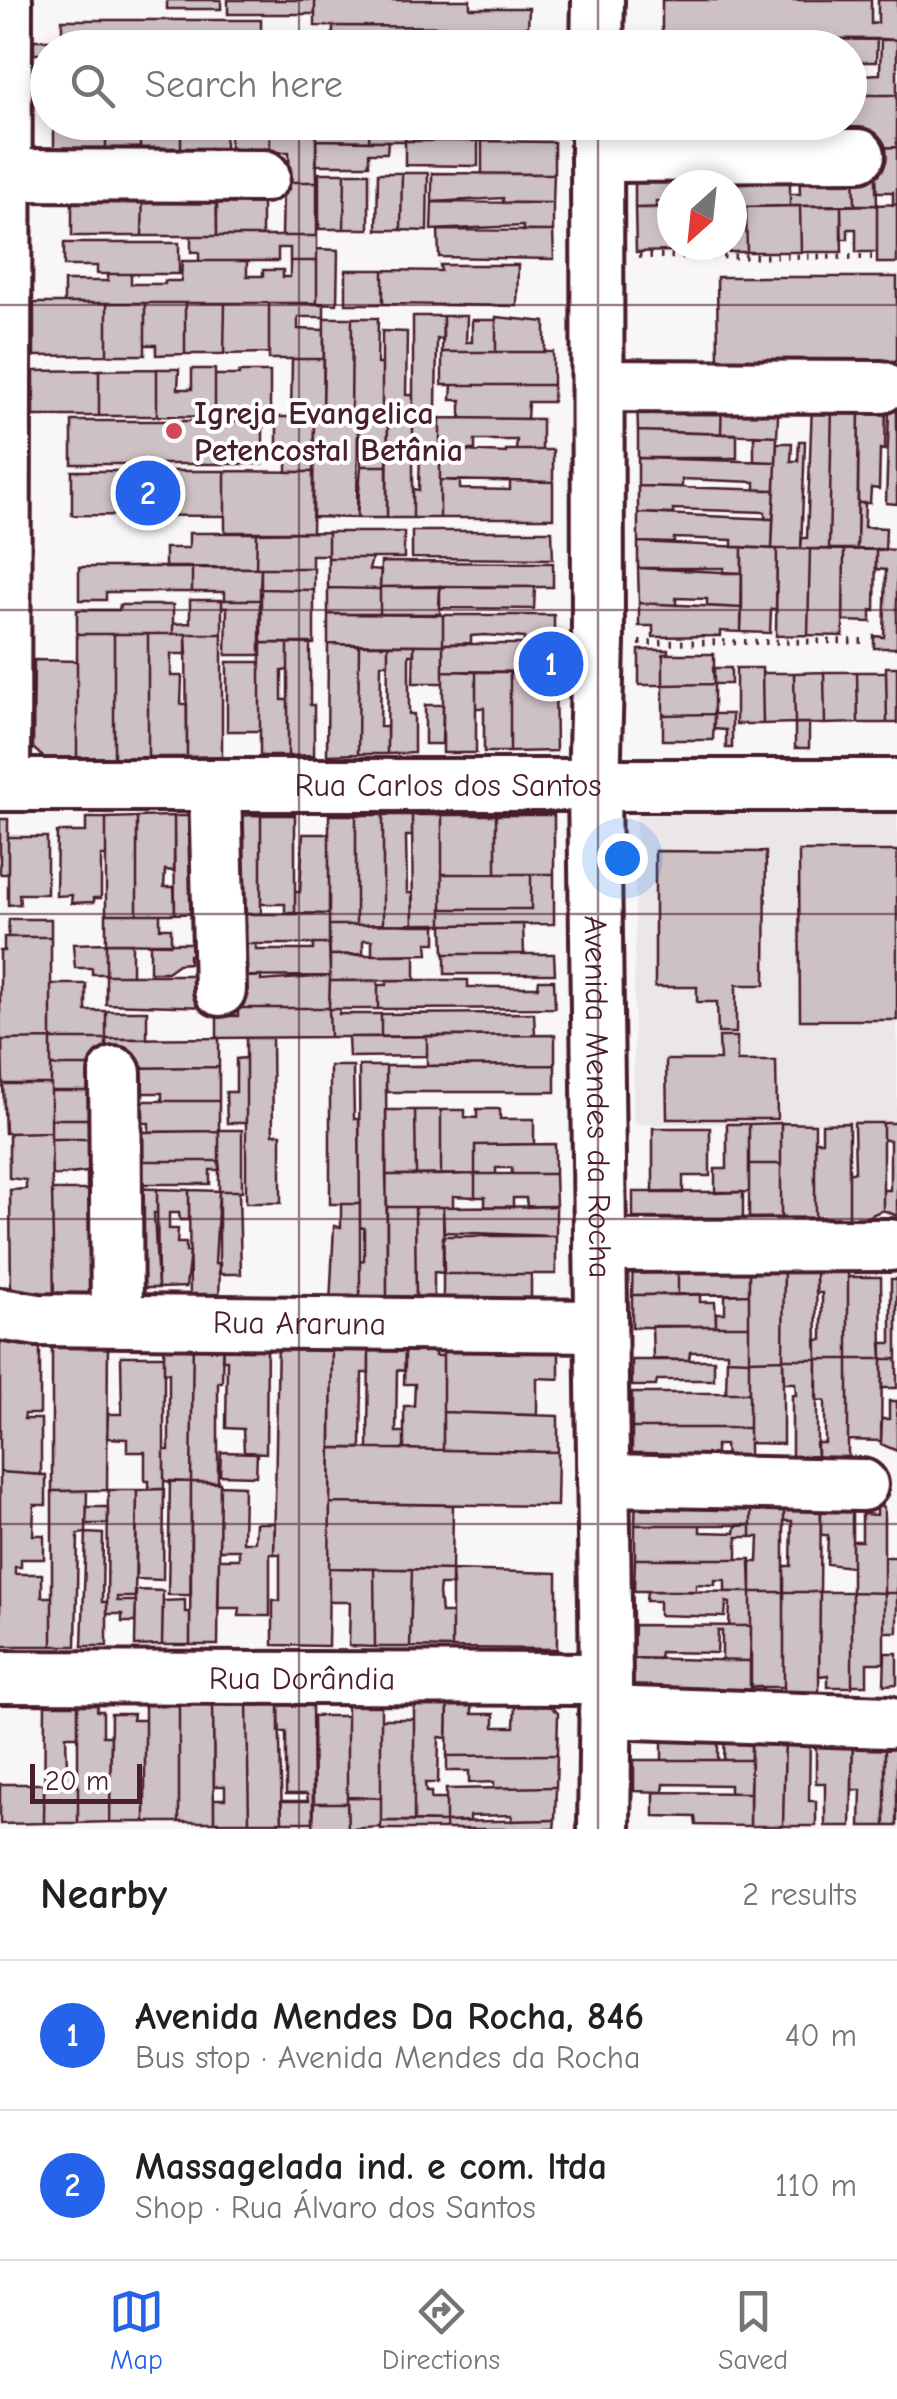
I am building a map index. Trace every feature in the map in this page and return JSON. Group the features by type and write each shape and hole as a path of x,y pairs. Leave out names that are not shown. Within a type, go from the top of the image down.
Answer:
{"street":[{"path":"2,785 6,0"},
{"path":"598,0 598,30"},
{"name":"Avenida Mendes da Rocha","path":"598,140 598,643 594,788 604,1480 604,1829"},
{"path":"615,140 859,154"},
{"path":"4,200 264,176"},
{"path":"598,386 881,387"},
{"name":"Rua Carlos dos Santos","path":"2,785 897,786"},
{"path":"215,785 220,990"},
{"path":"115,1073 117,1320"},
{"path":"600,1246 890,1245"},
{"name":"Rua Araruna","path":"0,1314 38,1320 601,1326"},
{"path":"604,1480 862,1484"},
{"name":"Rua Dorândia","path":"0,1677 606,1695 888,1722"}],"path":[{"path":"598,256 872,257"},
{"path":"598,643 869,642"}],"shaded area":[{"path":"897,814 897,1123 633,1124 636,815"}],"building":[{"path":"167,0 221,0 221,9 167,9"},
{"path":"228,0 315,0 315,14 228,14"},
{"path":"315,0 470,0 470,8 529,8 528,27 315,26"},
{"path":"662,0 871,0 871,24 878,23 878,0 897,0 897,40 867,40 867,30 662,30"},
{"path":"62,20 261,20 261,30 62,30"},
{"path":"333,26 528,27 528,30 333,30"},
{"path":"867,39 877,39 876,62 867,62"},
{"path":"881,39 897,40 897,95 867,95 867,75 880,74"},
{"path":"867,95 897,95 897,147 797,149 659,143 867,140"},
{"path":"54,140 106,140 106,171 65,171 64,148 54,148"},
{"path":"106,140 140,140 140,171 106,171"},
{"path":"140,140 181,140 181,171 140,171"},
{"path":"181,140 225,140 225,171 181,160"},
{"path":"230,140 270,140 270,171 230,171"},
{"path":"270,140 316,140 317,182 290,182 289,152 270,152"},
{"path":"316,140 388,141 387,153 369,153 369,165 316,165"},
{"path":"405,141 478,141 478,166 405,165"},
{"path":"482,141 554,142 554,174 482,174"},
{"path":"897,147 897,204 893,205 893,192 876,192 876,148"},
{"path":"790,162 790,206 747,207 747,170 722,170 722,163"},
{"path":"799,162 854,162 855,205 790,206 790,194 800,194"},
{"path":"722,163 722,170 657,170 656,208 635,208 635,164"},
{"path":"876,166 877,205 855,205 854,167"},
{"path":"319,173 345,173 344,229 319,229"},
{"path":"345,173 369,173 369,229 344,229"},
{"path":"378,173 402,173 401,230 377,230"},
{"path":"402,173 428,173 427,231 401,230"},
{"path":"432,173 554,174 553,203 503,203 503,198 432,202"},
{"path":"216,181 262,182 262,236 217,236"},
{"path":"290,182 317,182 317,236 282,236 283,189 289,189"},
{"path":"72,189 143,189 142,236 72,236"},
{"path":"143,189 217,190 217,236 142,236"},
{"path":"432,202 553,203 553,231 523,231 523,226 431,230"},
{"path":"897,204 897,263 877,263 877,205"},
{"path":"877,205 877,252 856,252 856,229 848,229 848,239 841,239 841,206"},
{"path":"800,206 801,252 747,252 747,207"},
{"path":"800,206 841,206 842,252 801,252"},
{"path":"657,207 657,251 636,252 635,208"},
{"path":"438,230 553,231 554,259 439,257"},
{"path":"191,236 317,236 317,261 290,261 290,248 278,248 278,261 199,261 199,252 191,252"},
{"path":"64,243 179,243 179,274 97,274 97,266 64,266"},
{"path":"317,249 338,250 337,304 317,303"},
{"path":"182,261 247,261 247,276 263,276 263,270 283,270 283,277 290,277 290,261 317,261 317,303 64,303 64,281 108,281 108,274 131,274 131,284 165,284 181,281"},
{"path":"440,265 518,265 517,306 383,304 383,270 441,271"},
{"path":"346,270 383,270 383,304 346,304"},
{"path":"717,277 897,277 897,361 718,361"},
{"path":"34,303 107,303 107,355 34,356"},
{"path":"107,303 145,303 145,355 107,355"},
{"path":"145,303 185,303 185,354 156,355 156,345 145,345"},
{"path":"185,303 225,303 224,354 185,354"},
{"path":"225,303 269,303 269,353 224,354"},
{"path":"269,303 324,304 324,317 298,317 298,329 324,330 324,359 269,359"},
{"path":"413,316 443,316 443,340 437,339 436,409 413,409"},
{"path":"443,316 467,316 466,342 472,342 472,320 496,320 496,352 442,352"},
{"path":"496,317 545,322 545,352 496,352"},
{"path":"324,318 352,318 351,418 323,417"},
{"path":"352,318 378,318 382,418 351,418"},
{"path":"382,331 407,332 406,395 413,395 413,418 382,418"},
{"path":"442,352 553,352 553,385 442,385"},
{"path":"292,359 324,359 323,417 291,417"},
{"path":"157,369 157,416 99,416 99,370"},
{"path":"157,369 179,369 178,389 192,389 192,369 215,369 215,417 157,416"},
{"path":"99,370 99,416 34,416 34,371"},
{"path":"270,372 270,417 215,417 215,375"},
{"path":"452,385 553,385 553,402 528,402 527,419 461,418 461,400 451,400"},
{"path":"637,395 722,396 721,434 638,431"},
{"path":"722,396 779,397 777,436 721,434"},
{"path":"812,404 832,405 829,549 801,549 802,538 807,538"},
{"path":"832,405 859,405 857,549 829,549"},
{"path":"859,405 886,405 879,489 871,488 870,503 858,503"},
{"path":"889,411 897,411 897,504 886,503"},
{"path":"277,417 314,417 313,472 287,472 287,456 277,456"},
{"path":"314,417 358,418 357,518 313,517"},
{"path":"358,418 388,418 387,466 361,466"},
{"path":"388,418 413,418 413,518 387,518"},
{"path":"413,418 440,418 440,518 413,518 413,489 419,490 420,451 419,438 413,438"},
{"path":"440,418 542,419 542,450 516,450 517,440 475,440 475,450 440,450"},
{"path":"72,421 263,421 263,464 72,464"},
{"path":"638,431 737,434 737,458 638,458"},
{"path":"754,435 777,436 776,462 754,461"},
{"path":"799,441 805,441 801,549 772,549 777,443 792,443 791,461 798,461"},
{"path":"440,450 553,450 553,482 440,480"},
{"path":"638,458 776,462 775,490 755,490 755,482 682,479 682,487 638,486"},
{"path":"361,466 387,466 387,518 357,518"},
{"path":"72,471 225,471 225,516 72,515"},
{"path":"225,471 313,472 312,532 225,532"},
{"path":"440,480 460,481 460,489 510,490 510,481 553,482 553,518 440,518"},
{"path":"638,486 775,490 773,519 765,519 765,512 673,509 673,514 638,513"},
{"path":"858,503 865,503 864,527 886,528 885,550 857,549"},
{"path":"638,513 773,519 772,549 732,547 732,540 674,538 674,543 638,542"},
{"path":"412,531 552,531 553,559 412,558"},
{"path":"328,532 404,532 404,558 328,558"},
{"path":"328,532 328,555 312,555 312,568 256,568 257,533"},
{"path":"189,533 257,533 256,568 165,568 165,548 189,548"},
{"path":"638,542 742,547 742,573 723,573 724,568 638,568"},
{"path":"742,547 777,549 776,609 771,609 770,633 741,632"},
{"path":"777,549 810,549 808,635 776,636"},
{"path":"810,549 844,550 843,636 808,635"},
{"path":"876,549 897,550 897,648 874,648 874,636 884,637 886,570 876,569"},
{"path":"876,549 875,611 871,610 871,622 843,621 844,550"},
{"path":"328,558 372,558 369,570 381,571 380,589 328,588"},
{"path":"381,562 553,563 553,587 380,587"},
{"path":"79,567 192,567 192,592 106,592 106,600 79,600"},
{"path":"192,567 261,568 261,600 225,600 225,592 192,592"},
{"path":"261,568 314,568 314,590 260,589"},
{"path":"638,568 742,573 742,608 707,606 707,599 676,598 676,605 639,603"},
{"path":"440,586 440,614 380,614 380,587"},
{"path":"440,586 535,587 534,609 439,608"},
{"path":"328,588 380,589 380,614 328,614"},
{"path":"260,589 314,590 314,644 260,643"},
{"path":"190,600 222,600 222,634 173,634 173,624 190,623"},
{"path":"222,600 261,600 261,655 226,655 227,607 222,607"},
{"path":"639,603 742,608 741,632 653,637 653,626 639,626"},
{"path":"120,605 173,605 173,634 77,634 77,610 119,610"},
{"path":"328,614 443,615 443,645 328,644"},
{"path":"443,615 554,615 554,644 524,644 524,638 485,635 471,636 471,643 443,644"},
{"path":"77,634 114,634 114,758 77,759"},
{"path":"114,634 148,634 148,757 114,758"},
{"path":"148,634 186,634 187,654 171,654 171,676 182,676 181,704 187,704 187,757 148,757"},
{"path":"186,634 222,634 222,756 187,757"},
{"path":"260,643 288,643 288,670 282,671 282,700 288,700 288,756 260,756"},
{"path":"288,643 310,643 314,755 288,756"},
{"path":"328,644 359,645 358,754 327,755"},
{"path":"443,644 554,644 555,672 443,671"},
{"path":"359,645 388,645 388,664 381,664 380,727 387,727 387,754 358,754"},
{"path":"388,645 414,645 414,655 409,655 409,714 414,714 414,753 387,754"},
{"path":"414,645 443,645 443,683 413,683"},
{"path":"639,650 668,650 668,654 663,654 663,685 639,685"},
{"path":"663,654 714,654 714,684 663,685"},
{"path":"34,660 77,661 77,759 45,759 33,748"},
{"path":"227,662 260,662 260,731 227,731"},
{"path":"886,667 897,667 897,723 887,723"},
{"path":"713,668 731,668 731,684 714,684"},
{"path":"736,668 762,668 763,724 736,724"},
{"path":"443,671 476,672 476,753 443,753"},
{"path":"476,672 510,672 510,752 484,752 484,708 476,708"},
{"path":"510,672 555,672 556,751 510,752"},
{"path":"824,672 825,724 795,723 794,673"},
{"path":"824,672 857,672 858,723 825,724"},
{"path":"857,672 886,672 887,723 858,723"},
{"path":"762,673 794,673 795,723 763,724"},
{"path":"714,684 714,714 663,715 663,685"},
{"path":"425,705 443,705 442,744 425,744"},
{"path":"714,714 713,740 663,740 663,715"},
{"path":"714,714 732,714 732,748 726,748 726,730 714,729"},
{"path":"795,723 809,723 809,748 795,748"},
{"path":"261,815 261,914 225,914 224,816"},
{"path":"261,815 295,815 295,913 285,913 285,904 261,904"},
{"path":"329,815 356,815 356,925 329,925"},
{"path":"356,815 383,815 383,924 356,925"},
{"path":"383,815 412,815 412,836 406,836 407,893 412,893 413,925 383,924"},
{"path":"412,815 442,815 442,925 413,925"},
{"path":"442,815 496,815 496,874 442,874"},
{"path":"496,815 554,815 554,874 496,874"},
{"path":"174,816 174,871 165,870 164,887 174,887 175,914 137,914 137,817"},
{"path":"174,816 207,816 208,913 175,914"},
{"path":"137,817 137,914 106,914 106,818"},
{"path":"86,818 106,818 101,898 71,903 72,895 56,896 57,832 86,832"},
{"path":"0,819 8,819 8,874 0,874"},
{"path":"303,834 329,834 329,914 295,913"},
{"path":"8,837 47,837 47,894 19,894 20,904 8,905"},
{"path":"655,851 766,852 765,985 736,985 736,1033 718,1033 717,1002 697,1002 697,987 655,987"},
{"path":"799,851 897,851 897,1020 800,1020"},
{"path":"442,874 531,874 531,909 442,909"},
{"path":"531,874 554,874 554,924 442,925 442,909 531,909"},
{"path":"106,914 160,914 160,928 171,928 171,944 106,943"},
{"path":"225,914 329,914 329,944 234,944"},
{"path":"9,919 51,919 51,937 8,937"},
{"path":"436,924 436,943 427,943 428,954 372,955 372,940 363,940 363,954 330,955 329,925"},
{"path":"523,924 524,954 444,954 443,925"},
{"path":"4,937 51,937 51,1039 0,1040 0,951 4,951"},
{"path":"106,943 132,943 132,975 106,975"},
{"path":"106,943 106,974 92,974 92,968 75,968 73,944"},
{"path":"150,943 199,943 200,955 189,955 189,963 178,964 167,972 150,972"},
{"path":"225,944 256,944 256,950 313,950 313,944 329,944 330,976 225,977"},
{"path":"445,954 554,954 555,974 445,974"},
{"path":"330,955 415,955 415,980 330,981"},
{"path":"106,975 217,975 211,1007 106,1004"},
{"path":"261,976 261,981 330,976 329,1008 225,1008 225,977"},
{"path":"387,980 468,980 468,987 538,987 539,980 554,980 555,1008 378,1009 378,985 387,985"},
{"path":"330,981 378,981 378,1009 329,1009"},
{"path":"51,984 86,984 86,1011 106,1011 106,1039 51,1039"},
{"path":"238,1008 329,1008 330,1037 217,1038 217,1016 238,1016"},
{"path":"329,1009 340,1009 339,1014 381,1014 381,1037 330,1037"},
{"path":"106,1011 147,1011 147,1039 106,1039"},
{"path":"534,1013 535,1035 381,1037 381,1014"},
{"path":"555,1035 555,1065 427,1066 427,1036"},
{"path":"427,1036 427,1056 349,1057 348,1037"},
{"path":"719,1037 737,1037 737,1061 776,1061 777,1119 667,1119 666,1060 720,1060"},
{"path":"219,1038 219,1067 106,1068 106,1039"},
{"path":"246,1038 272,1038 273,1134 281,1134 281,1203 246,1203"},
{"path":"51,1039 51,1084 3,1084 2,1040"},
{"path":"51,1039 106,1039 106,1066 51,1066"},
{"path":"246,1058 246,1123 227,1123 226,1092 236,1092 236,1059"},
{"path":"555,1065 555,1092 386,1092 386,1066"},
{"path":"51,1066 106,1066 107,1091 51,1091"},
{"path":"330,1066 353,1066 354,1119 359,1119 360,1204 330,1204"},
{"path":"359,1066 386,1066 387,1305 360,1306 364,1228 360,1227"},
{"path":"219,1067 219,1101 162,1101 162,1093 124,1093 124,1068"},
{"path":"3,1084 51,1084 51,1132 5,1133"},
{"path":"51,1091 107,1091 106,1119 51,1119"},
{"path":"124,1101 219,1101 219,1131 149,1132 149,1123 124,1123"},
{"path":"477,1109 500,1109 500,1119 534,1119 534,1144 475,1145 475,1174 441,1175 441,1110 465,1110 465,1117 477,1118"},
{"path":"386,1110 415,1110 416,1175 386,1175"},
{"path":"415,1110 441,1110 441,1175 416,1175"},
{"path":"51,1119 99,1119 106,1139 51,1139"},
{"path":"781,1123 781,1164 749,1164 749,1124"},
{"path":"781,1123 815,1124 815,1226 781,1226"},
{"path":"849,1123 849,1218 815,1218 815,1141 822,1141 822,1124"},
{"path":"854,1123 883,1123 883,1210 849,1225 849,1172 855,1172"},
{"path":"883,1123 897,1123 897,1216 883,1210 883,1190 890,1190 890,1140 883,1140"},
{"path":"727,1124 749,1124 749,1192 715,1193 715,1169 727,1169"},
{"path":"653,1128 710,1128 710,1176 683,1176 683,1193 653,1193"},
{"path":"219,1130 242,1130 242,1191 219,1191"},
{"path":"219,1131 219,1161 124,1161 124,1132"},
{"path":"51,1132 54,1300 11,1300 10,1190 26,1189 26,1180 9,1178 9,1133"},
{"path":"51,1139 106,1139 107,1301 54,1300 52,1190 87,1190 87,1172 52,1176"},
{"path":"555,1144 555,1174 512,1174 512,1168 496,1168 496,1174 475,1174 475,1145"},
{"path":"128,1161 219,1161 220,1170 210,1170 210,1184 128,1184"},
{"path":"749,1164 781,1164 781,1226 749,1226"},
{"path":"475,1174 475,1197 453,1196 453,1207 387,1207 386,1175"},
{"path":"475,1174 555,1174 556,1206 527,1207 526,1198 513,1198 513,1207 485,1207 485,1197 475,1197"},
{"path":"124,1188 157,1189 154,1213 158,1288 124,1288"},
{"path":"157,1189 189,1190 189,1220 180,1220 179,1213 169,1213 169,1229 178,1229 177,1243 186,1243 186,1252 190,1252 186,1287 158,1288"},
{"path":"189,1190 219,1191 215,1264 220,1263 219,1303 190,1302"},
{"path":"219,1191 239,1191 241,1274 219,1274"},
{"path":"633,1192 743,1192 743,1221 633,1226"},
{"path":"341,1204 360,1204 360,1306 330,1304 334,1226 341,1227"},
{"path":"556,1206 556,1236 444,1232 443,1207"},
{"path":"387,1207 415,1207 416,1306 387,1305"},
{"path":"415,1207 443,1207 444,1273 434,1272 434,1297 416,1297"},
{"path":"443,1236 556,1236 556,1274 443,1274"},
{"path":"633,1260 678,1260 678,1295 632,1295"},
{"path":"678,1260 749,1260 749,1294 678,1295"},
{"path":"749,1260 784,1261 783,1359 749,1360"},
{"path":"784,1261 816,1261 817,1359 783,1359"},
{"path":"816,1261 848,1261 848,1359 817,1359 816,1340 822,1340 822,1293 816,1293"},
{"path":"443,1274 531,1274 531,1306 443,1306"},
{"path":"848,1277 881,1277 882,1359 848,1359"},
{"path":"891,1279 897,1279 897,1359 882,1359 881,1343 891,1343"},
{"path":"700,1294 700,1302 715,1302 716,1326 632,1327 632,1295"},
{"path":"749,1294 749,1326 716,1326 716,1313 725,1313 725,1295"},
{"path":"652,1326 749,1326 749,1360 727,1359 727,1352 690,1352 689,1360 653,1359"},
{"path":"0,1335 40,1335 40,1414 25,1414 24,1419 41,1419 41,1475 0,1472"},
{"path":"52,1335 108,1336 107,1490 52,1491"},
{"path":"164,1337 193,1337 191,1482 164,1481 164,1450 169,1450 169,1373 164,1373"},
{"path":"193,1337 223,1338 222,1382 218,1382 218,1482 191,1482"},
{"path":"223,1338 267,1338 266,1453 244,1452 243,1429 226,1428 227,1360 222,1360"},
{"path":"278,1338 293,1338 292,1349 332,1350 328,1646 273,1645 273,1600 280,1601 280,1554 274,1554"},
{"path":"332,1339 369,1340 369,1373 362,1373 361,1448 331,1448"},
{"path":"369,1340 405,1341 405,1371 397,1370 396,1432 404,1432 404,1449 368,1449"},
{"path":"405,1341 435,1342 435,1356 443,1356 443,1450 404,1449 404,1406 414,1406 415,1384 404,1384"},
{"path":"443,1342 559,1345 559,1379 537,1378 537,1415 443,1412"},
{"path":"121,1356 164,1356 164,1489 149,1489 149,1481 145,1481 145,1452 127,1452 127,1439 107,1438 108,1414 122,1414"},
{"path":"727,1359 749,1360 749,1393 726,1393"},
{"path":"783,1359 783,1444 749,1443 749,1360"},
{"path":"783,1359 817,1359 817,1459 792,1458 795,1383 784,1383"},
{"path":"817,1359 848,1359 848,1459 817,1459 816,1443 825,1443 825,1401 816,1400"},
{"path":"848,1359 882,1359 881,1441 848,1440"},
{"path":"882,1359 897,1359 897,1388 882,1388"},
{"path":"632,1360 714,1360 714,1380 657,1380 656,1386 632,1386"},
{"path":"632,1393 749,1393 749,1428 632,1428"},
{"path":"889,1401 897,1401 897,1451 881,1444 882,1419 889,1419"},
{"path":"443,1412 558,1416 558,1452 443,1450"},
{"path":"632,1428 749,1428 749,1459 726,1459 725,1445 716,1445 716,1458 632,1459"},
{"path":"331,1448 558,1452 557,1506 330,1503"},
{"path":"221,1452 257,1453 256,1476 220,1475"},
{"path":"0,1472 46,1475 46,1505 34,1505 33,1535 44,1535 44,1559 21,1559 15,1574 42,1574 42,1597 52,1597 52,1646 0,1646"},
{"path":"170,1481 191,1482 191,1595 168,1595"},
{"path":"191,1482 220,1483 218,1645 190,1645"},
{"path":"220,1485 244,1486 243,1542 255,1542 256,1523 275,1523 274,1554 270,1554 270,1616 239,1616 240,1608 218,1608 219,1559 239,1559 239,1550 219,1550"},
{"path":"164,1489 163,1580 136,1579 137,1490"},
{"path":"108,1490 137,1490 135,1597 117,1597 117,1601 136,1601 135,1622 122,1622 122,1614 107,1614"},
{"path":"52,1491 87,1491 86,1533 78,1534 76,1646 52,1646"},
{"path":"636,1491 751,1491 751,1525 635,1525"},
{"path":"784,1491 821,1491 820,1592 784,1592 784,1566 791,1566 792,1521 784,1521"},
{"path":"821,1491 852,1492 852,1567 827,1564 828,1535 821,1535"},
{"path":"751,1502 784,1503 784,1592 751,1592 750,1562 758,1562 759,1537 751,1537"},
{"path":"330,1503 453,1505 452,1570 329,1568"},
{"path":"877,1504 884,1508 884,1593 852,1592 852,1541 862,1541 862,1514 877,1515"},
{"path":"87,1507 108,1507 108,1524 86,1524"},
{"path":"635,1525 700,1525 700,1532 735,1533 736,1526 751,1525 751,1537 737,1537 737,1559 635,1559"},
{"path":"86,1533 103,1534 102,1602 107,1602 107,1646 82,1646"},
{"path":"884,1557 897,1557 897,1593 884,1593"},
{"path":"635,1559 751,1559 751,1592 725,1592 725,1580 715,1580 715,1585 696,1584 696,1591 634,1591"},
{"path":"329,1568 374,1569 375,1647 349,1646 350,1602 329,1602"},
{"path":"374,1569 412,1569 410,1647 375,1647"},
{"path":"412,1569 452,1570 453,1585 440,1585 439,1593 441,1613 452,1613 452,1648 410,1647"},
{"path":"452,1570 557,1573 557,1649 452,1648"},
{"path":"136,1590 163,1591 162,1645 135,1646"},
{"path":"647,1591 751,1592 751,1626 729,1626 730,1603 726,1602 725,1617 659,1615 659,1601 646,1601"},
{"path":"751,1592 784,1592 784,1687 751,1687"},
{"path":"784,1592 820,1592 819,1692 784,1692"},
{"path":"820,1592 852,1592 852,1687 828,1687 828,1675 819,1676"},
{"path":"852,1592 884,1593 884,1663 867,1663 867,1685 852,1685"},
{"path":"884,1593 897,1593 897,1632 884,1632"},
{"path":"185,1600 185,1612 190,1612 190,1645 162,1645 163,1601"},
{"path":"634,1625 751,1626 750,1661 722,1661 722,1631 718,1631 717,1653 660,1652 659,1659 633,1658"},
{"path":"885,1653 897,1653 897,1684 884,1685"},
{"path":"633,1658 750,1661 750,1692 632,1691"},
{"path":"145,1701 179,1701 179,1822 145,1822"},
{"path":"179,1701 213,1701 214,1822 179,1822"},
{"path":"213,1701 247,1701 249,1822 214,1822 214,1799 225,1799 225,1786 214,1786"},
{"path":"247,1701 279,1702 282,1822 249,1822"},
{"path":"78,1702 78,1736 66,1736 67,1769 78,1769 78,1823 44,1823 45,1703"},
{"path":"78,1702 98,1702 97,1711 103,1711 103,1736 111,1736 110,1822 78,1823"},
{"path":"279,1702 312,1702 313,1822 282,1822 281,1801 308,1801 307,1794 286,1794 286,1732 279,1732"},
{"path":"347,1702 381,1702 381,1798 347,1797"},
{"path":"414,1702 448,1702 447,1738 439,1737 438,1783 425,1783 431,1799 446,1799 446,1822 414,1821"},
{"path":"448,1702 472,1702 472,1714 494,1714 494,1727 514,1727 515,1702 547,1704 558,1713 557,1755 447,1756"},
{"path":"111,1714 134,1714 133,1720 145,1720 145,1822 110,1822"},
{"path":"313,1716 347,1716 347,1803 314,1803"},
{"path":"381,1719 414,1719 414,1821 381,1821"},
{"path":"662,1726 718,1735 718,1760 662,1760"},
{"path":"725,1726 751,1726 751,1760 724,1760"},
{"path":"816,1727 853,1735 851,1826 825,1826 825,1783 816,1783"},
{"path":"810,1733 809,1801 816,1801 816,1826 783,1826 785,1734"},
{"path":"897,1737 897,1826 885,1826 885,1738"},
{"path":"751,1738 785,1738 783,1826 750,1826"},
{"path":"885,1738 885,1826 860,1826 861,1790 852,1790 853,1739"},
{"path":"557,1755 556,1787 494,1788 494,1782 469,1783 469,1771 447,1771 447,1756"},
{"path":"634,1760 751,1760 750,1793 730,1793 730,1785 664,1784 663,1792 634,1791"},
{"path":"0,1784 44,1784 44,1823 0,1824"},
{"path":"556,1787 555,1820 512,1821 512,1815 470,1816 470,1821 446,1822 446,1789"},
{"path":"654,1792 750,1793 750,1826 696,1825 695,1817 654,1816"},
{"path":"347,1797 381,1798 381,1827 348,1829"},
{"path":"314,1803 347,1803 348,1829 313,1829"},
{"path":"555,1820 554,1829 446,1829 446,1822"},
{"path":"381,1821 446,1822 446,1829 381,1829"}],"place":[{"name":"Igreja Evangelica Petencostal Betânia","path":"174,431"},
{"name":"Massagelada ind. e com. ltda","path":"148,493"},
{"name":"Avenida Mendes Da Rocha, 846","path":"551,664"}]}
